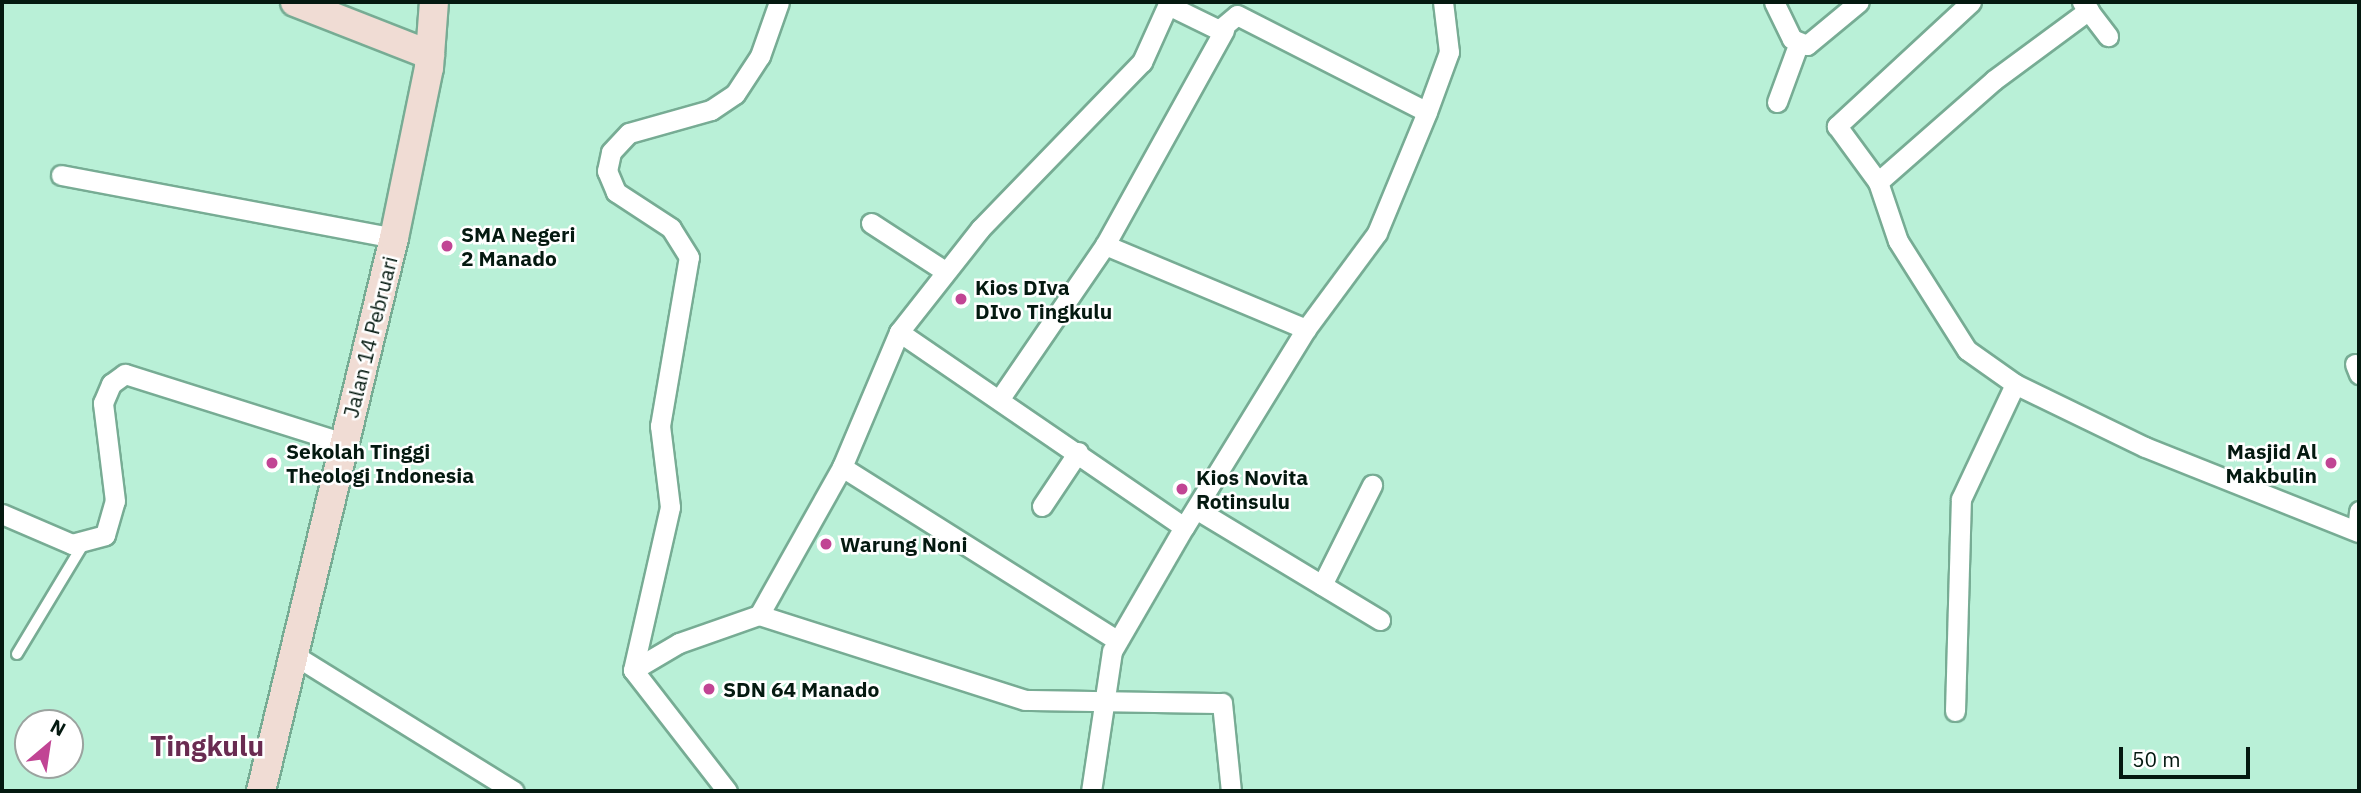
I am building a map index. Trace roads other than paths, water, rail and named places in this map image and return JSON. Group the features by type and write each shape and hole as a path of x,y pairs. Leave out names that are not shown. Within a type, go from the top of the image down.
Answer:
{"main road":[{"path":"295,2 430,55"},
{"name":"Jalan 14 Pebruari","path":"261,791 291,653 394,238 430,55 434,2"}],"street":[{"path":"633,670 670,507 660,426 690,257 671,228 616,192 609,160 629,133 725,104 756,63 779,2"},
{"path":"1091,791 1101,704 1116,640 1306,329 1377,233 1427,113 1449,52 1443,2"},
{"path":"1774,2 1798,45 1777,102"},
{"path":"1798,45 1813,43 1859,2"},
{"path":"1971,2 1837,126 1878,182 1898,241 1967,350 2015,384 2204,474 2358,531 2359,511"},
{"path":"759,615 842,467 899,332 945,271 1116,94 1151,49 1169,3 1224,30"},
{"path":"1878,182 1994,80 2085,6 2108,36"},
{"path":"1000,397 1105,245 1224,30 1237,15 1290,46 1427,113"},
{"path":"61,175 394,238"},
{"path":"871,223 945,271"},
{"path":"1105,245 1306,329"},
{"path":"899,332 1000,397 1184,527"},
{"path":"2,514 61,541 84,544 105,535 115,517 103,403 111,384 125,374 344,443"},
{"path":"1955,711 1961,499 2015,384"},
{"path":"1042,506 1089,459"},
{"path":"842,467 1032,591 1116,640"},
{"path":"1322,585 1372,485"},
{"path":"1196,509 1380,620"},
{"path":"633,670 679,643 759,615 990,688 1044,702 1222,704 1231,791"},
{"path":"291,653 514,791"},
{"path":"633,670 727,791"}],"lane":[{"path":"17,654 84,544"}],"place":[{"name":"SMA Negeri 2 Manado","path":"447,246"},
{"name":"Kios DIva DIvo Tingkulu","path":"961,299"},
{"name":"Sekolah Tinggi Theologi Indonesia","path":"272,463"},
{"name":"Masjid Al Makbulin","path":"2331,463"},
{"name":"Kios Novita Rotinsulu","path":"1182,489"},
{"name":"Warung Noni","path":"826,544"},
{"name":"SDN 64 Manado","path":"709,689"}],"district":[{"name":"Tingkulu","path":"207,746"}]}
